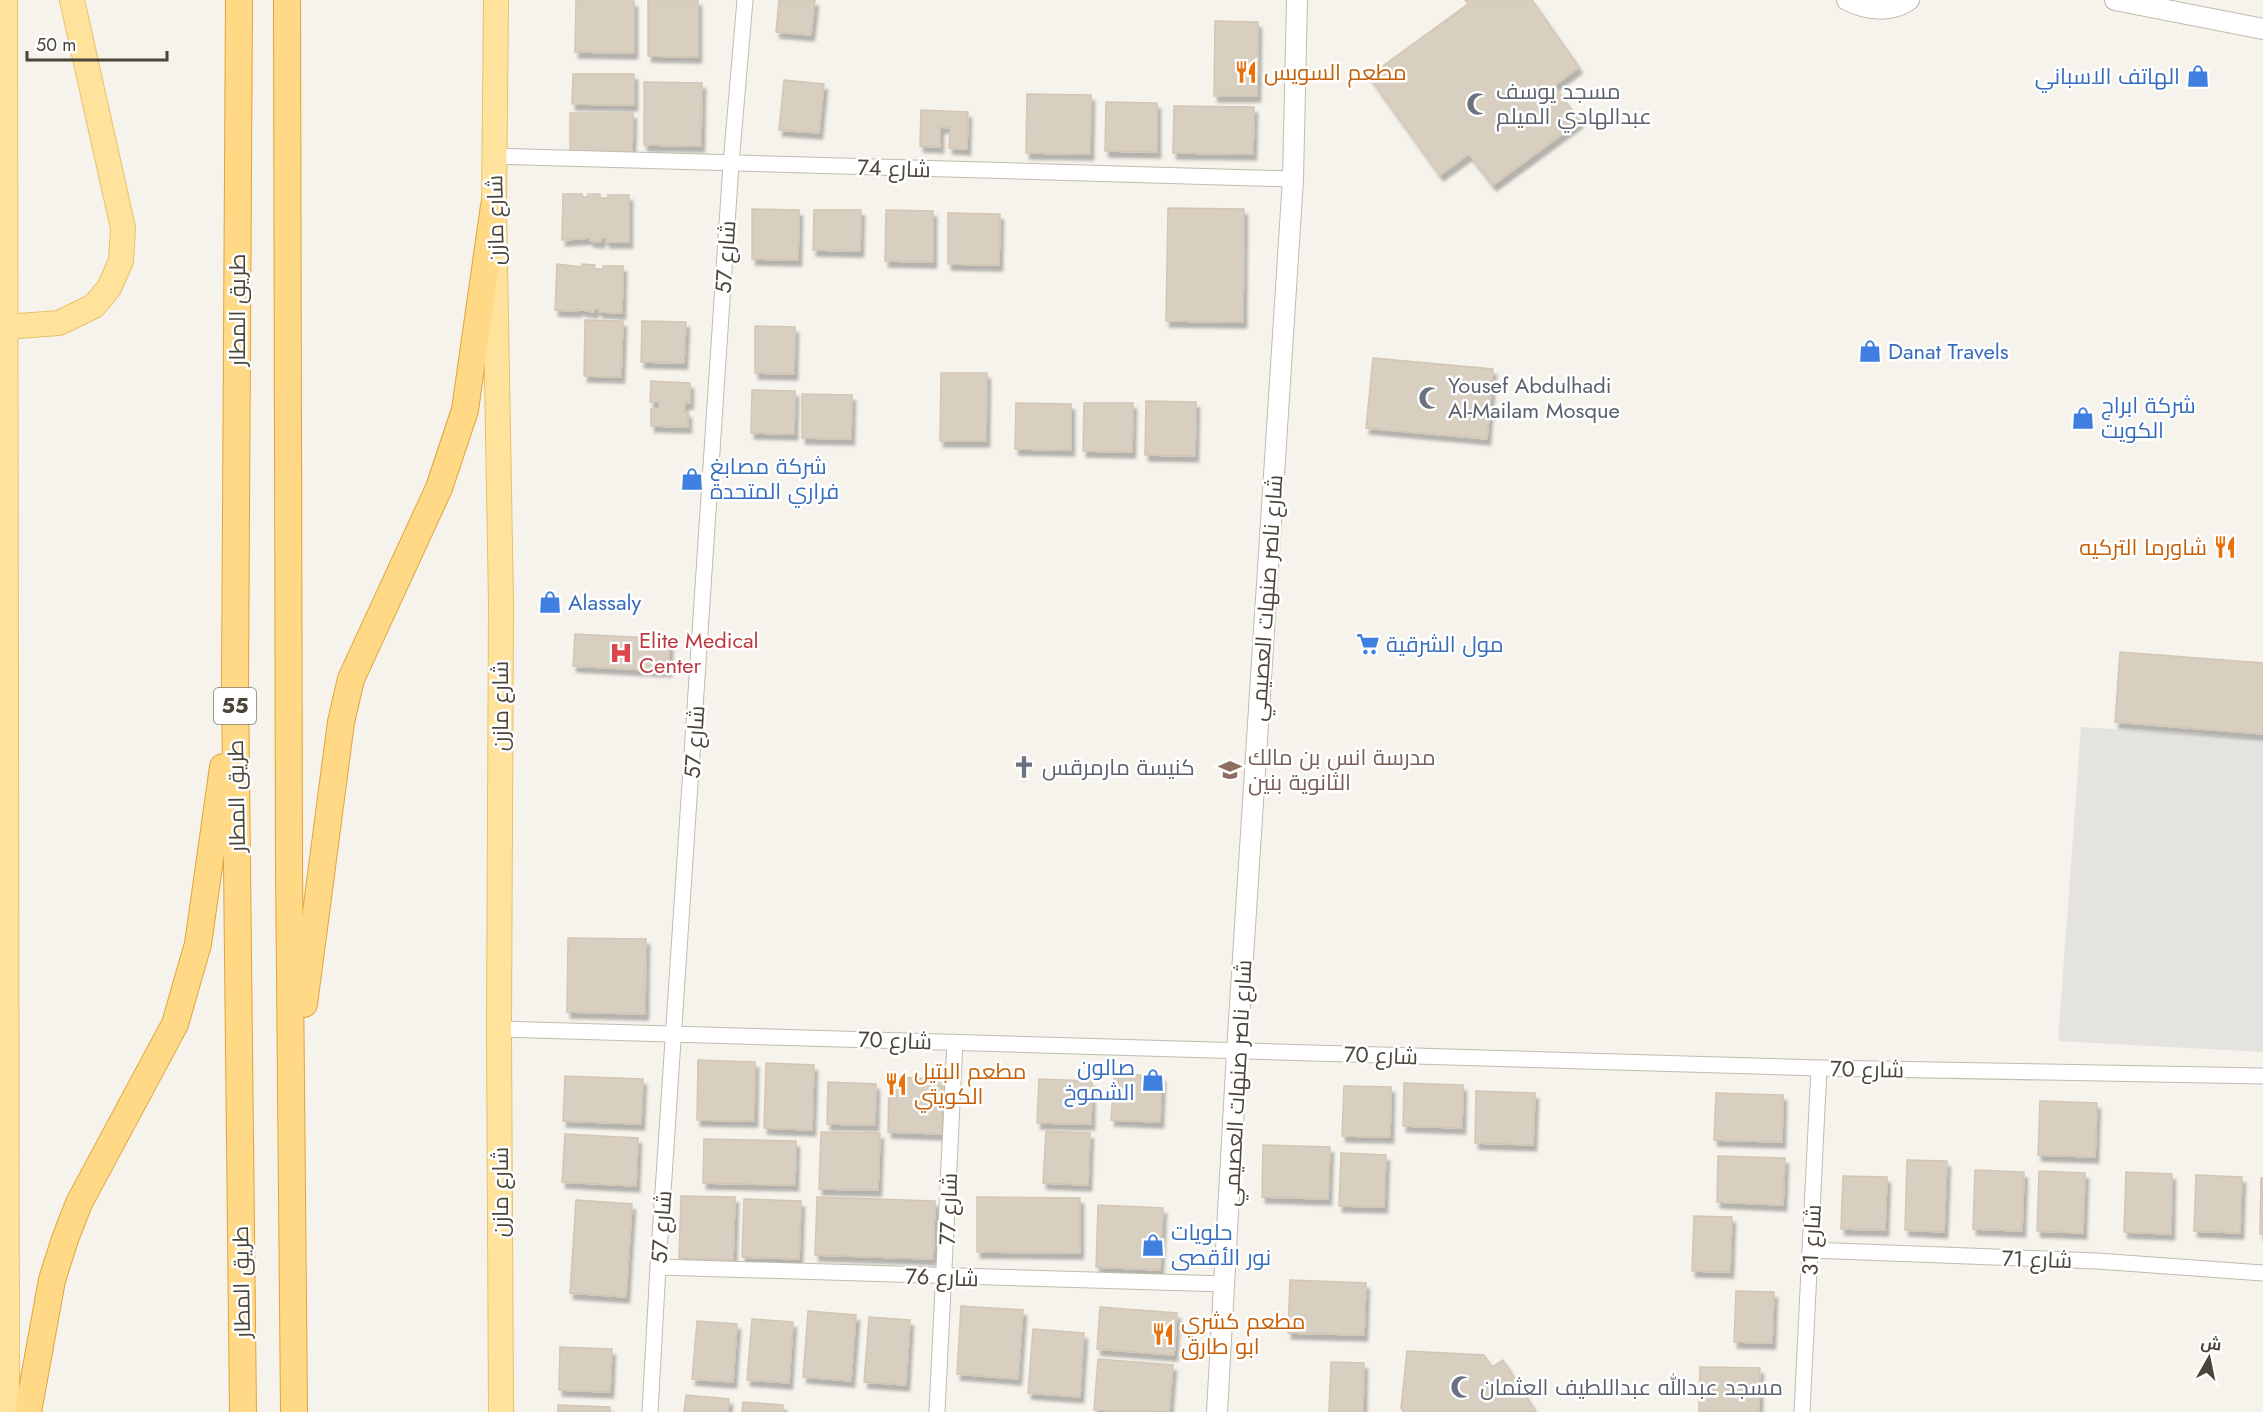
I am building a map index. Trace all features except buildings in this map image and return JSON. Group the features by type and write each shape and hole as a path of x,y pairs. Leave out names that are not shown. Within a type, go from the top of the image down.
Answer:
{"highway":[{"name":"طريق المطار","path":"239,0 235,683 243,1412"},
{"name":"55","path":"287,0 294,1412"},
{"path":"292,1093 344,712 351,679 440,488 465,410 494,206"},
{"path":"28,1412 52,1280 65,1239 79,1203 175,1024 198,944 235,683"}],"main road":[{"path":"5,0 3,1078 7,1412"},
{"path":"5,327 60,323 94,306 109,288 122,261 123,228 72,0"},
{"name":"شارع مازن","path":"496,0 494,206 501,556 499,1029 501,1412"}],"street":[{"name":"شارع 57","path":"650,1412 731,164 745,0"},
{"name":"شارع ناصر صنهات العصيمي","path":"1217,1412 1226,1284 1237,1051 1293,179 1297,0"},
{"path":"1847,0 1864,8 1884,9 1909,0"},
{"path":"2115,0 2263,29"},
{"name":"شارع 74","path":"495,156 1293,179"},
{"name":"شارع 70","path":"499,1029 1819,1068 2263,1076"},
{"name":"شارع 77","path":"937,1412 954,1042"},
{"name":"شارع 31","path":"1802,1412 1819,1068"},
{"name":"شارع 71","path":"1810,1251 2097,1261 2263,1273"},
{"name":"شارع 76","path":"658,1268 1226,1284"}],"shaded area":[{"path":"2081,727 2263,739 2263,1052 2058,1041"}],"place":[{"name":"مطعم السويس","path":"1246,72"},
{"name":"الهاتف الاسباني","path":"2198,76"},
{"name":"مسجد يوسف عبدالهادي الميلم","path":"1478,104"},
{"name":"Danat Travels","path":"1870,351"},
{"name":"Yousef Abdulhadi Al-Mailam Mosque","path":"1430,398"},
{"name":"شركة ابراج الكويت","path":"2083,418"},
{"name":"شركة مصابغ فراري المتحدة","path":"692,479"},
{"name":"شاورما التركيه","path":"2225,547"},
{"name":"Alassaly","path":"550,602"},
{"name":"مول الشرقية","path":"1368,644"},
{"name":"Elite Medical Center","path":"621,653"},
{"name":"كنيسة مارمرقس","path":"1024,767"},
{"name":"مدرسة انس بن مالك الثانوية بنين","path":"1230,770"},
{"name":"صالون الشموخ","path":"1153,1080"},
{"name":"مطعم البتيل الكويتي","path":"896,1084"},
{"name":"حلويات نور الأقصى","path":"1153,1245"},
{"name":"مطعم كشري ابو طارق","path":"1163,1334"},
{"name":"مسجد عبدالله عبداللطيف العثمان","path":"1462,1387"}]}
